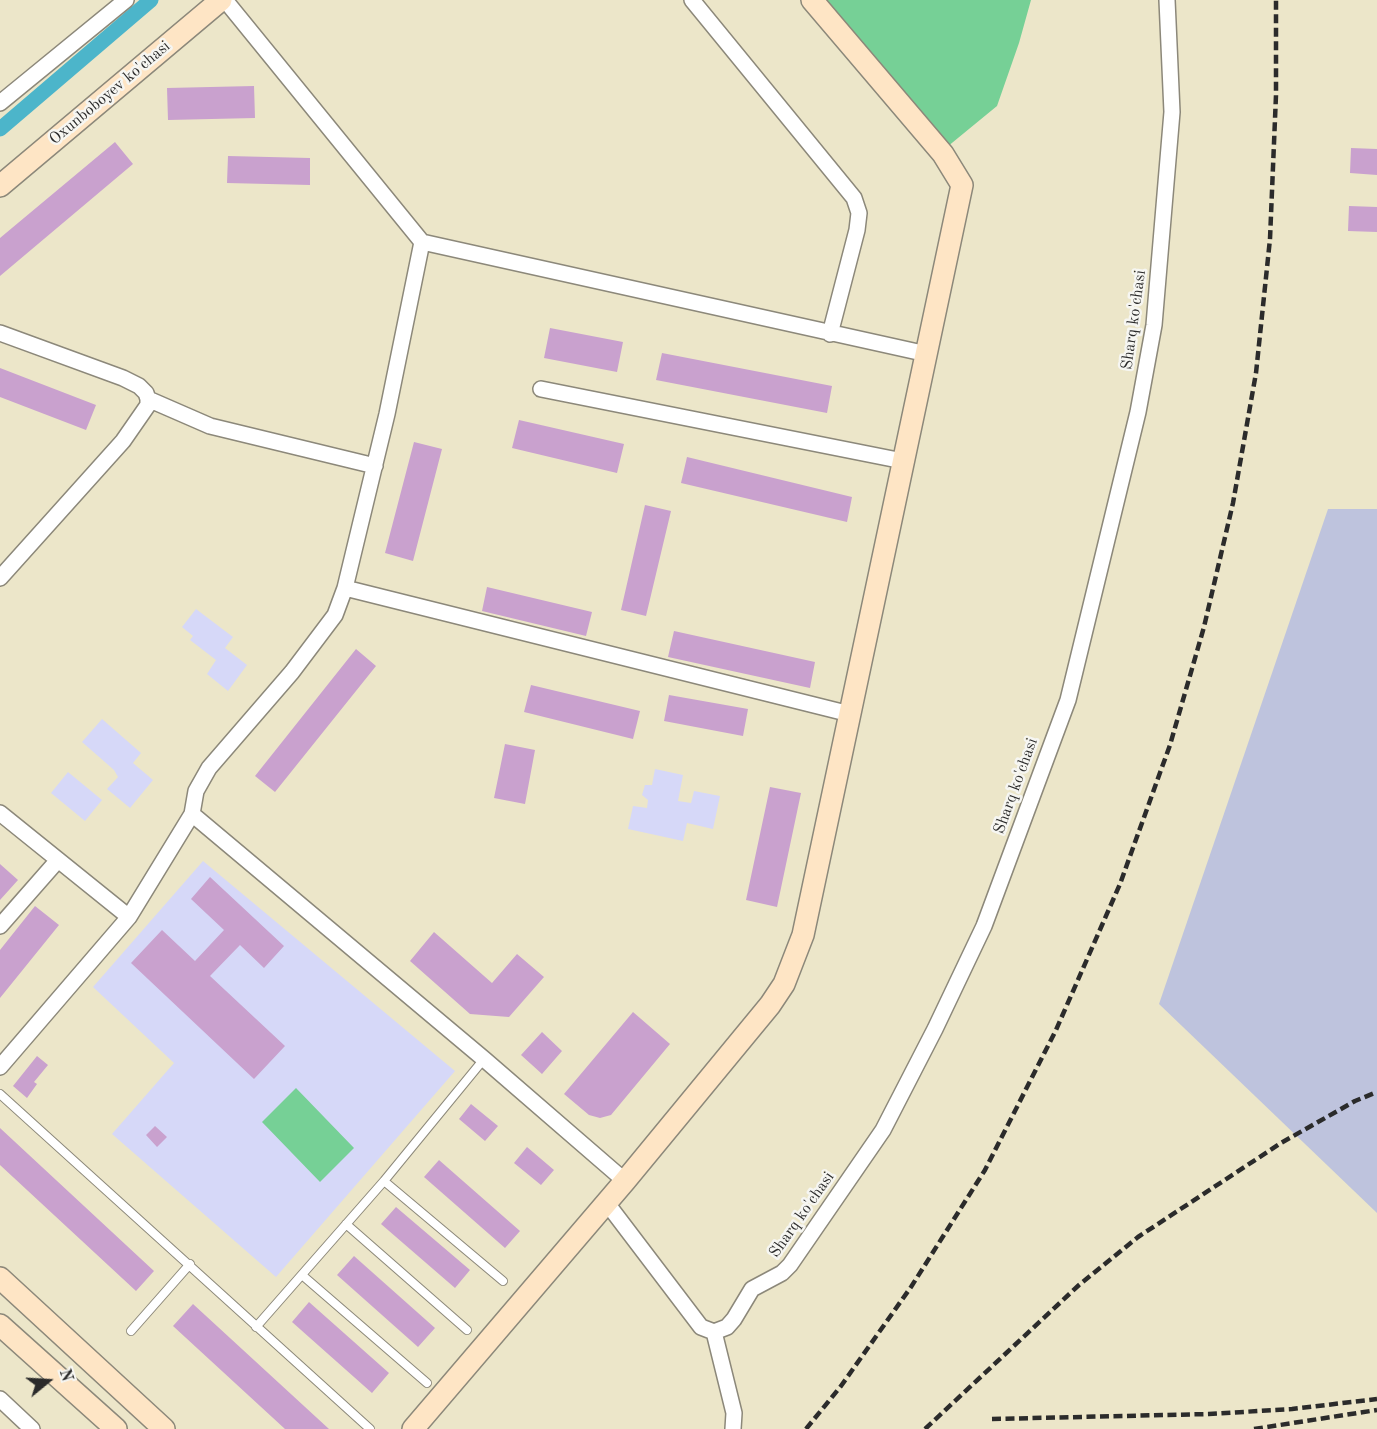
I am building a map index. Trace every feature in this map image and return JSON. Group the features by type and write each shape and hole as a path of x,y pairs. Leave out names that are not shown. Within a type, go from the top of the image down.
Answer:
{"main road":[{"name":"Oxunboboyev ko'chasi","path":"0,186 223,0"},
{"path":"413,1429 625,1181 770,1005 784,984 803,935 962,185 943,154 812,0"},
{"path":"0,1278 164,1429"},
{"path":"0,1325 116,1429"}],"street":[{"path":"0,103 110,5 126,0"},
{"path":"223,0 422,242 927,354"},
{"path":"692,0 854,198 859,213 857,230 830,334"},
{"name":"Sharq ko'chasi","path":"714,1332 727,1327 752,1289 782,1273 790,1265 883,1130 984,926 1068,700 1138,412 1154,325 1172,112 1167,0"},
{"path":"0,1067 129,917 192,814 196,791 208,768 292,672 335,615 345,588 375,466 422,242"},
{"path":"0,333 123,378 139,386 148,399 148,405 123,441 0,578"},
{"path":"541,389 903,461"},
{"path":"148,399 210,426 375,466"},
{"path":"345,588 850,714"},
{"path":"0,813 129,917"},
{"path":"192,814 484,1059 625,1181"},
{"path":"0,926 58,860"},
{"path":"606,1202 701,1327 714,1332 734,1413 733,1429"},
{"path":"0,1399 32,1429"}],"lane":[{"path":"256,1327 384,1181 484,1059"},
{"path":"0,1094 370,1429"},
{"path":"384,1181 503,1281"},
{"path":"346,1224 467,1330"},
{"path":"131,1331 190,1264"},
{"path":"302,1275 427,1383"}],"shaded area":[{"path":"1328,509 1377,509 1377,1213 1159,1004"},
{"path":"196,609 233,637 225,648 247,665 228,691 207,674 216,660 190,640 193,636 182,627"},
{"path":"102,719 141,753 133,763 153,780 130,808 107,789 118,777 114,770 82,742"},
{"path":"655,769 683,775 678,801 691,803 694,791 720,796 713,829 687,823 683,841 628,829 633,806 647,808 648,800 642,795 645,785 652,785"},
{"path":"68,772 102,800 85,821 51,793"},
{"path":"203,861 455,1071 276,1277 112,1134 174,1063 93,987"}],"green space":[{"path":"822,0 1031,0 997,106 947,147"},
{"path":"296,1088 354,1148 320,1182 262,1122"}],"building":[{"path":"254,86 255,118 168,120 167,88"},
{"path":"115,142 133,164 0,276 0,238"},
{"path":"1351,148 1377,149 1377,175 1350,173"},
{"path":"228,156 310,158 310,185 227,183"},
{"path":"1349,206 1377,207 1377,232 1348,231"},
{"path":"550,328 623,342 617,372 544,358"},
{"path":"662,353 832,386 827,413 656,380"},
{"path":"0,368 96,405 86,430 0,397"},
{"path":"519,420 624,444 617,473 512,448"},
{"path":"414,442 442,449 413,561 385,553"},
{"path":"687,457 852,497 847,522 681,483"},
{"path":"645,505 671,511 646,616 621,610"},
{"path":"487,587 592,612 586,636 482,611"},
{"path":"674,631 815,662 810,688 668,657"},
{"path":"356,649 376,666 275,792 255,776"},
{"path":"531,685 640,711 633,739 524,712"},
{"path":"669,695 748,709 743,736 664,721"},
{"path":"505,744 535,750 525,804 494,798"},
{"path":"770,787 801,793 777,907 746,900"},
{"path":"0,864 18,880 0,900"},
{"path":"210,877 284,946 264,968 240,945 210,976 285,1046 254,1079 131,963 162,930 195,961 224,930 191,899"},
{"path":"35,906 59,925 0,998 0,950"},
{"path":"434,932 492,983 517,954 544,977 509,1017 470,1014 410,961"},
{"path":"633,1012 670,1044 611,1115 600,1118 589,1115 564,1094"},
{"path":"542,1032 562,1051 542,1074 521,1055"},
{"path":"37,1056 48,1065 34,1082 37,1084 27,1098 13,1086"},
{"path":"471,1104 498,1126 485,1141 459,1119"},
{"path":"155,1126 167,1137 157,1147 146,1135"},
{"path":"0,1128 154,1271 136,1291 0,1165"},
{"path":"527,1147 554,1170 541,1185 514,1163"},
{"path":"439,1160 520,1231 505,1248 424,1177"},
{"path":"396,1207 470,1270 455,1288 381,1224"},
{"path":"354,1256 435,1328 418,1347 337,1275"},
{"path":"309,1302 389,1373 372,1393 292,1322"},
{"path":"193,1304 329,1429 285,1429 173,1326"}],"waterway":[{"path":"0,129 151,0"}],"railway":[{"path":"806,1429 841,1386 911,1287 985,1170 1056,1030 1120,884 1170,745 1204,627 1233,503 1256,373 1270,239 1276,95 1276,0"},
{"path":"925,1429 1079,1285 1138,1237 1281,1143 1355,1101 1377,1092"},
{"path":"992,1419 1209,1414 1292,1409 1377,1399"},
{"path":"1254,1429 1377,1410"}]}
